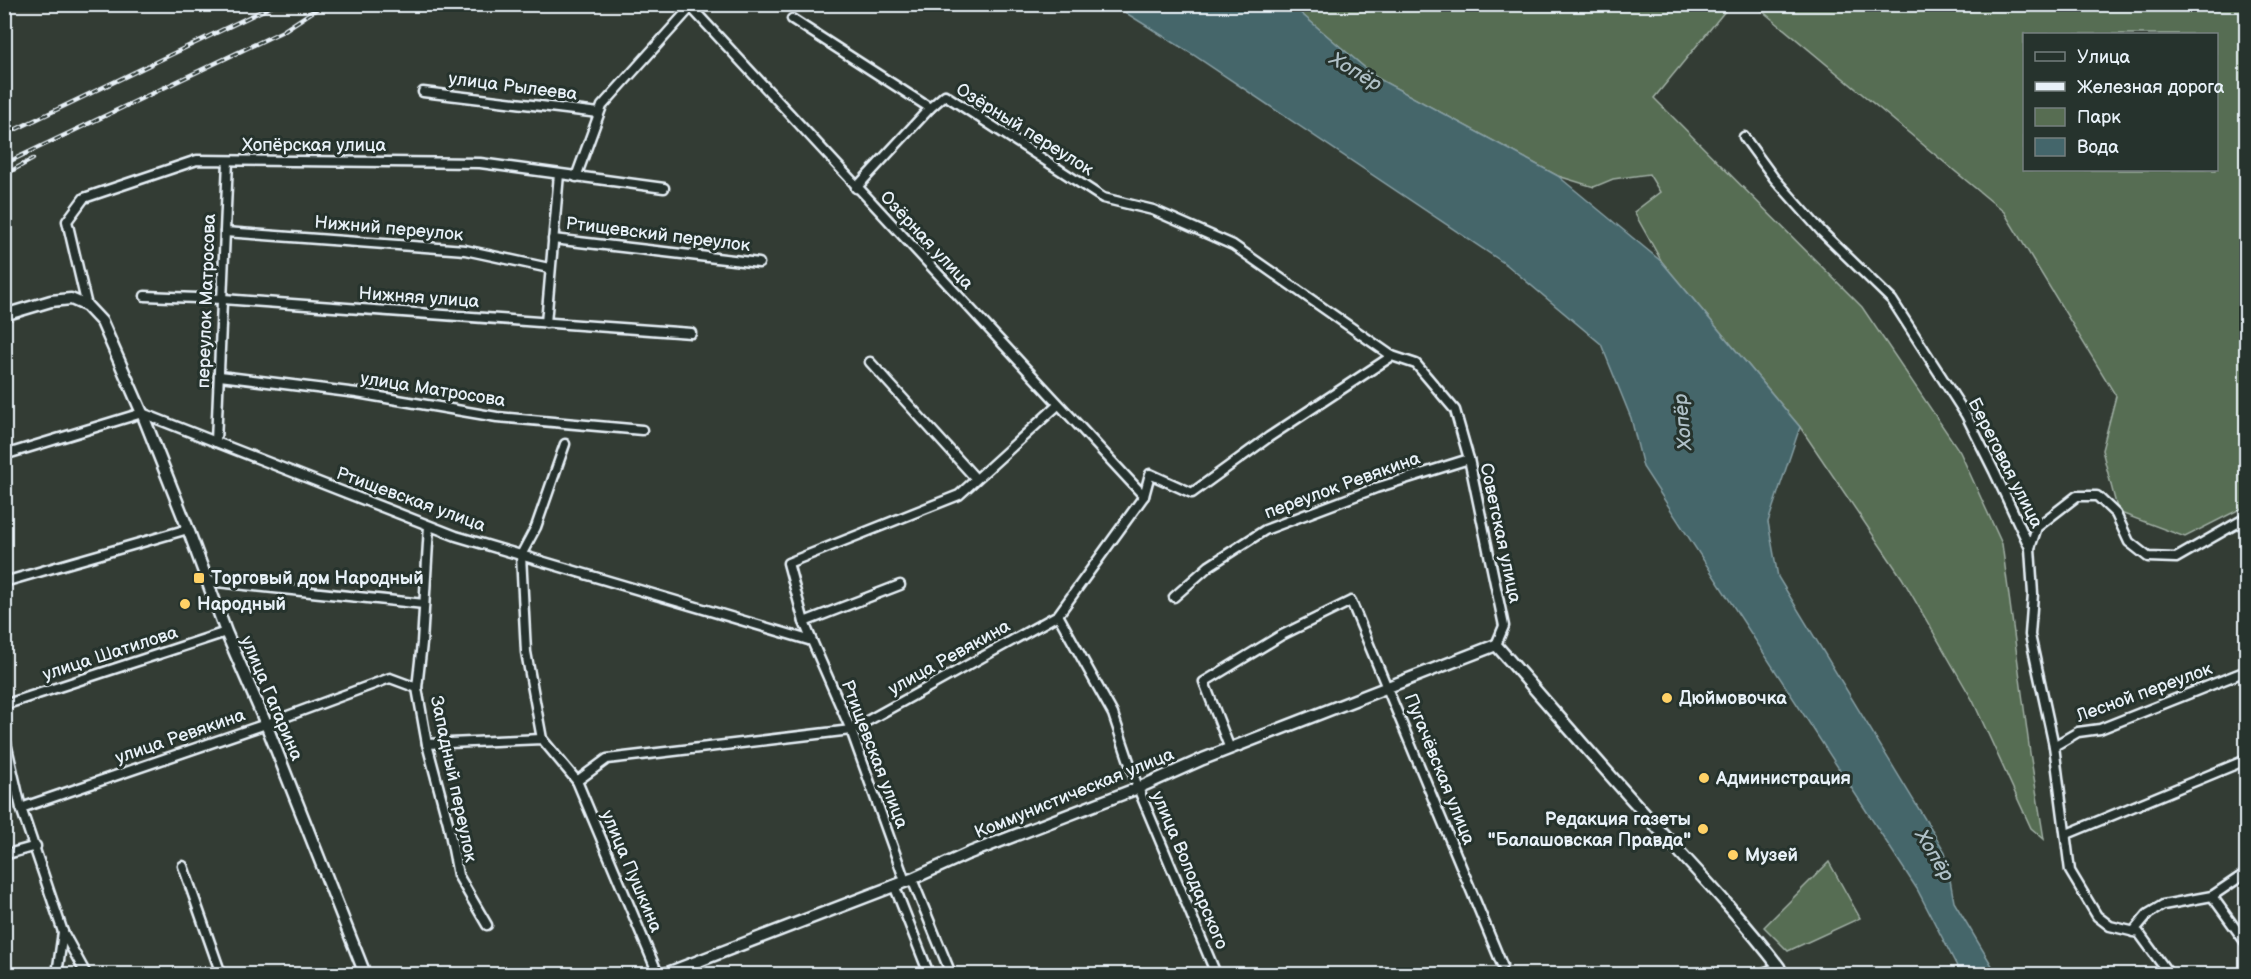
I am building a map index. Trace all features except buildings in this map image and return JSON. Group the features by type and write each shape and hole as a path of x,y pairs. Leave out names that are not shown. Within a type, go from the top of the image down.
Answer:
{"street":[{"path":"576,177 602,106 689,6"},
{"name":"Озёрная улица","path":"689,6 1144,496"},
{"name":"Озёрный переулок","path":"792,19 930,108"},
{"name":"улица Рылеева","path":"423,92 599,113"},
{"name":"Озёрный переулок","path":"856,188 930,108 945,95 1103,198"},
{"name":"Береговая улица","path":"1744,137 1774,178 1815,225 1892,300 1966,415 2030,548 2033,594 2030,635 2054,746 2070,871 2097,916 2110,926 2139,933 2169,975"},
{"name":"Хопёрская улица","path":"87,306 67,221 84,198 197,160 480,163 663,188"},
{"name":"переулок Матросова","path":"216,442 228,161"},
{"path":"546,323 559,174"},
{"name":"Советская улица","path":"1103,198 1154,210 1215,239 1233,245 1392,356 1416,364 1455,410 1469,459 1504,626 1496,645"},
{"name":"Нижний переулок","path":"225,232 465,250 549,268"},
{"name":"Ртищевский переулок","path":"553,239 759,263"},
{"name":"Нижняя улица","path":"145,296 223,299 691,333"},
{"path":"4,315 51,301 71,299 87,306"},
{"name":"улица Гагарина","path":"87,306 102,322 142,413 226,632 266,724 365,975"},
{"name":"улица Ревякина","path":"577,781 607,759 851,730 1058,615 1144,496 1150,474 1192,493 1269,437 1392,356"},
{"path":"870,362 976,479"},
{"name":"улица Матросова","path":"220,376 357,393 497,417 642,430"},
{"name":"Ртищевская улица","path":"951,975 909,880 851,730 804,622 788,563 958,495 1058,405"},
{"path":"4,455 142,413"},
{"name":"Ртищевская улица","path":"142,413 429,526 812,641"},
{"path":"565,444 536,527 521,555 526,652 542,738 577,781"},
{"name":"переулок Ревякина","path":"1174,597 1209,566 1265,530 1376,488 1469,459"},
{"path":"2030,548 2037,527 2077,495 2097,496 2116,514 2129,542 2148,557 2176,558 2247,519"},
{"name":"Западный переулок","path":"429,526 417,688 427,744 448,823 458,875 487,925"},
{"path":"4,582 188,529"},
{"path":"208,581 424,604"},
{"path":"804,622 900,585"},
{"name":"Пугачёвская улица","path":"1230,749 1204,681 1280,636 1351,601 1502,965"},
{"name":"улица Володарского","path":"1058,615 1113,714 1138,788 1216,975"},
{"name":"улица Шатилова","path":"4,705 226,632"},
{"path":"1496,645 1750,929 1780,971 1760,975"},
{"name":"Коммунистическая улица","path":"665,975 1496,645"},
{"name":"Лесной переулок","path":"2054,746 2078,732 2100,729 2247,671"},
{"name":"улица Ревякина","path":"21,808 266,724 390,678 417,688"},
{"path":"4,734 21,808 36,846 63,932 86,975"},
{"path":"427,744 542,738"},
{"path":"2067,834 2247,760"},
{"name":"улица Пушкина","path":"577,781 658,975"},
{"path":"4,855 36,846"},
{"path":"183,866 220,975"},
{"path":"2133,932 2148,914 2163,905 2212,896 2247,873"},
{"path":"894,885 929,975"},
{"path":"2212,896 2247,943"},
{"path":"57,975 63,932"}],"green space":[{"path":"1291,5 1730,5 1654,98 1862,307 1960,452 2002,544 2044,839 2031,828 1973,701 1902,578 1800,427 1662,262 1634,212 1660,192 1649,174 1613,179 1594,187 1558,176 1377,78"},
{"path":"1755,5 2246,5 2246,506 2185,537 2118,512 2102,450 2116,396 2004,212"},
{"path":"1829,862 1860,918 1788,951 1764,927"}],"water":[{"name":"Хопёр","path":"1113,5 1291,5 1377,78 1558,176 1662,262 1800,427 1768,522 1778,577 1945,852 1954,902 1997,974 1961,974 1917,889 1643,467 1631,418 1601,344 1507,265 1192,54"}],"railway":[{"path":"4,135 276,4"},
{"path":"4,164 283,31 324,4"},
{"path":"4,175 33,159"}],"place":[{"name":"Торговый дом Народный","path":"199,578"},
{"name":"Народный","path":"185,604"},
{"name":"Дюймовочка","path":"1667,698"},
{"name":"Администрация","path":"1704,778"},
{"name":"Редакция газеты \"Балашовская Правда\"","path":"1703,829"},
{"name":"Музей","path":"1733,855"}]}
